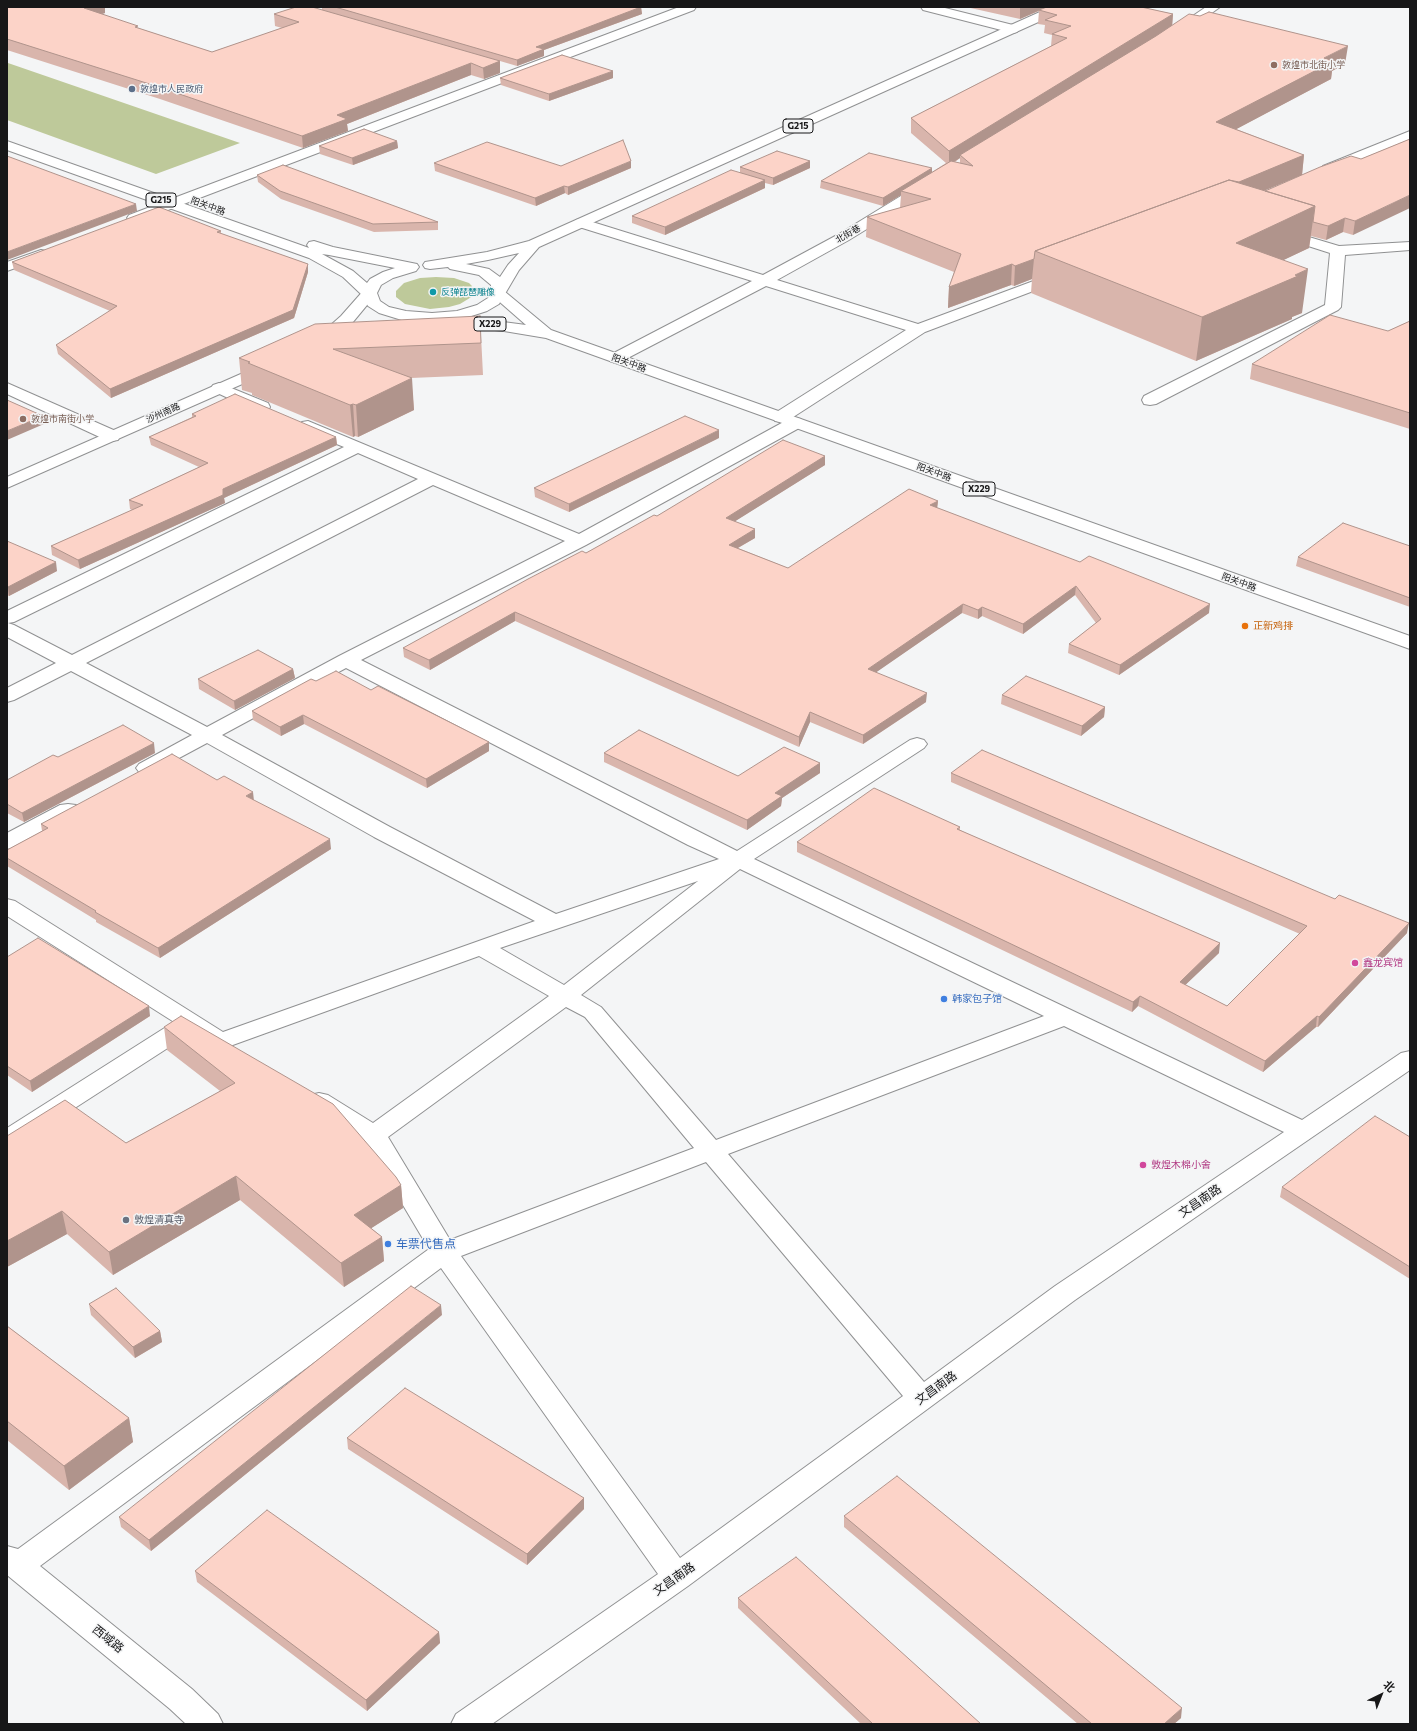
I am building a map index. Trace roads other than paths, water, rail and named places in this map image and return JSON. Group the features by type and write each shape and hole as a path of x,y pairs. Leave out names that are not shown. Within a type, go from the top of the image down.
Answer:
{"main road":[{"path":"119,224 690,7"},
{"path":"927,7 1013,28"},
{"name":"G215","path":"369,293 373,303 384,310 405,316 432,318 459,315 482,308 494,301 513,268 534,244 1061,7"},
{"path":"1162,42 1214,7"},
{"path":"501,68 516,72"},
{"name":"阳关中路","path":"7,133 329,251 412,267"},
{"path":"1317,174 1410,135"},
{"name":"阳关中路","path":"7,145 314,255 348,274 369,293"},
{"name":"北街巷","path":"616,358 764,281 844,236 936,180"},
{"path":"581,223 919,330"},
{"path":"1266,228 1338,251 1410,246"},
{"path":"348,336 312,347 348,319 369,293 375,282 388,275 412,267 488,256 534,244"},
{"path":"7,267 52,250"},
{"path":"1150,400 1333,307 1338,251"},
{"path":"430,265 455,266 484,272 499,284 499,294"},
{"path":"131,776 346,660 580,541 788,420 919,330 1075,270"},
{"name":"X229","path":"499,294 520,313 548,334"},
{"path":"386,327 432,318"},
{"name":"X229","path":"432,318 504,326 548,334"},
{"name":"阳关中路","path":"548,334 1410,643"},
{"name":"沙州南路","path":"7,483 283,360"},
{"path":"7,388 112,436"},
{"path":"219,388 580,541"},
{"path":"7,618 358,447"},
{"path":"7,696 432,479"},
{"path":"7,629 207,735 382,832 554,922"},
{"path":"346,660 696,840 1303,1131"},
{"path":"374,1136 565,996 738,860 917,744"},
{"path":"7,842 83,802"},
{"path":"221,1041 481,947 738,860"},
{"path":"7,906 248,1057"},
{"path":"481,947 593,1012 922,1398"},
{"path":"13,1561 444,1252 1064,1017"},
{"path":"7,1140 192,1022"},
{"name":"文昌南路","path":"467,1724 677,1576 1065,1293 1410,1059"},
{"path":"301,1090 374,1136 444,1252 677,1576"},
{"name":"西域路","path":"13,1561 181,1699 207,1724"}],"place":[{"name":"敦煌市北街小学","path":"1274,65"},
{"name":"敦煌市人民政府","path":"132,89"},
{"name":"反弹琵琶雕像","path":"433,292"},
{"name":"敦煌市南街小学","path":"23,419"},
{"name":"正新鸡排","path":"1245,626"},
{"name":"鑫龙宾馆","path":"1355,963"},
{"name":"韩家包子馆","path":"944,999"},
{"name":"敦煌木棉小舍","path":"1143,1165"},
{"name":"敦煌清真寺","path":"126,1220"},
{"name":"车票代售点","path":"388,1244"}]}
